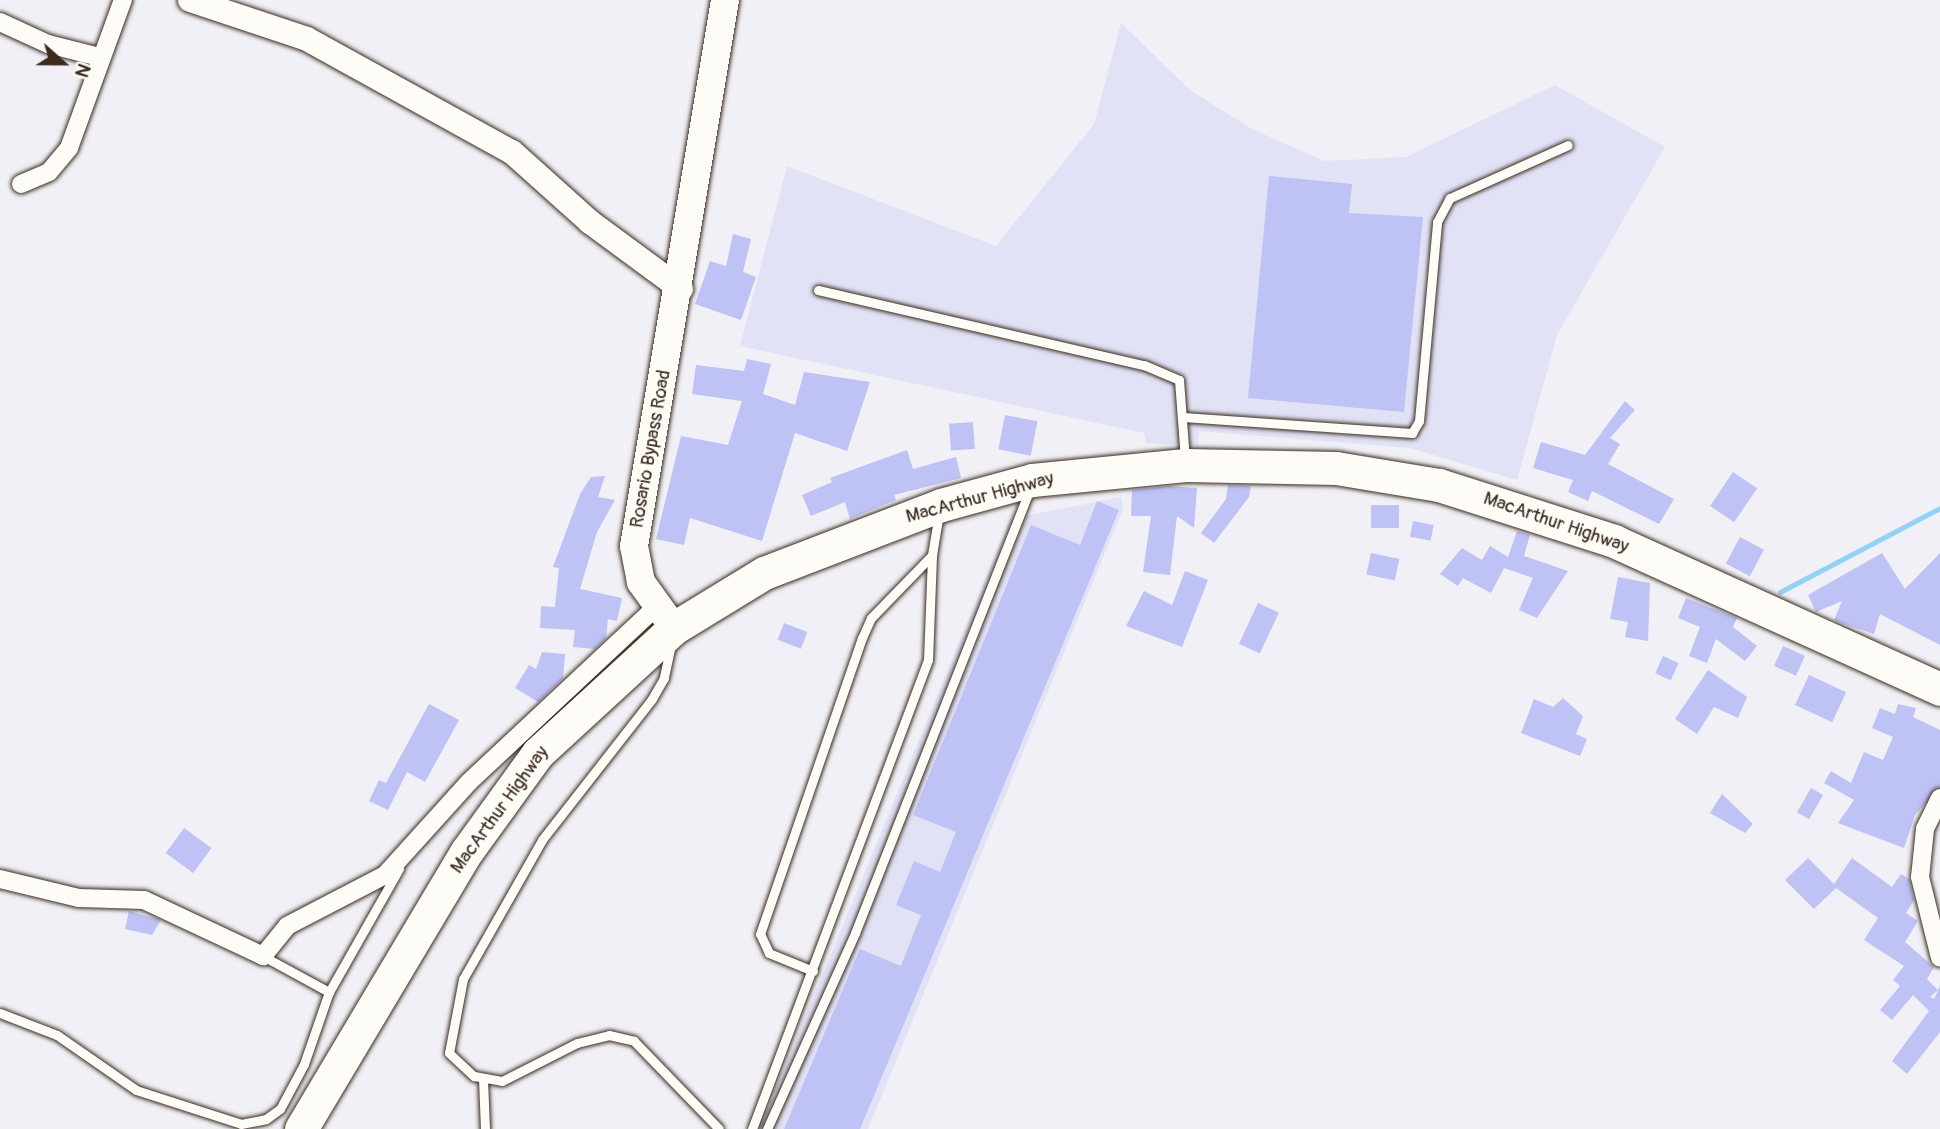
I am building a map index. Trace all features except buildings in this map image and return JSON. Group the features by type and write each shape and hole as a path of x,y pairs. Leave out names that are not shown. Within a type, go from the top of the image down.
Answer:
{"highway":[{"name":"MacArthur Highway","path":"301,1129 400,962 538,752 666,617 764,573 941,505 1032,480 1185,465 1336,468 1439,485 1529,510 1682,570 1940,689"}],"main road":[{"name":"Rosario Bypass Road","path":"686,261 680,240 724,0"},
{"name":"Rosario Bypass Road","path":"666,617 641,582 634,546 686,261 696,246 739,0"}],"street":[{"path":"21,184 49,172 69,148 99,57 123,0"},
{"path":"190,0 307,39 512,152 590,222 681,289"},
{"path":"0,22 48,44 99,57"},
{"path":"0,879 79,898 144,900 263,956 287,926 385,875 411,850 468,782 666,617"},
{"path":"1940,798 1925,829 1920,877 1940,958"}],"lane":[{"path":"1183,417 1412,433 1419,421 1437,222 1450,198 1568,145"},
{"path":"818,290 1144,365 1179,380 1185,465"},
{"path":"767,1129 865,907 1010,551 1032,480"},
{"path":"751,1129 929,660 932,555 941,505"},
{"path":"813,971 769,953 760,934 862,638 872,618 932,555"},
{"path":"666,617 664,678 542,839 463,979 449,1053 455,1065 484,1079 502,1081 609,1035 634,1041 719,1129"},
{"path":"0,1013 57,1035 136,1090 241,1124 280,1108 304,1064 329,992 411,850"},
{"path":"263,956 329,992"},
{"path":"484,1079 485,1129"}],"shaded area":[{"path":"1121,23 1190,90 1252,129 1324,161 1406,157 1555,85 1665,147 1557,335 1517,480 1410,448 1199,431 1198,446 1146,443 1144,433 740,346 787,166 996,246 1094,124"},
{"path":"1121,497 1123,509 868,1129 759,1129 1010,519"}],"waterway":[{"path":"1780,592 1940,508"}]}
